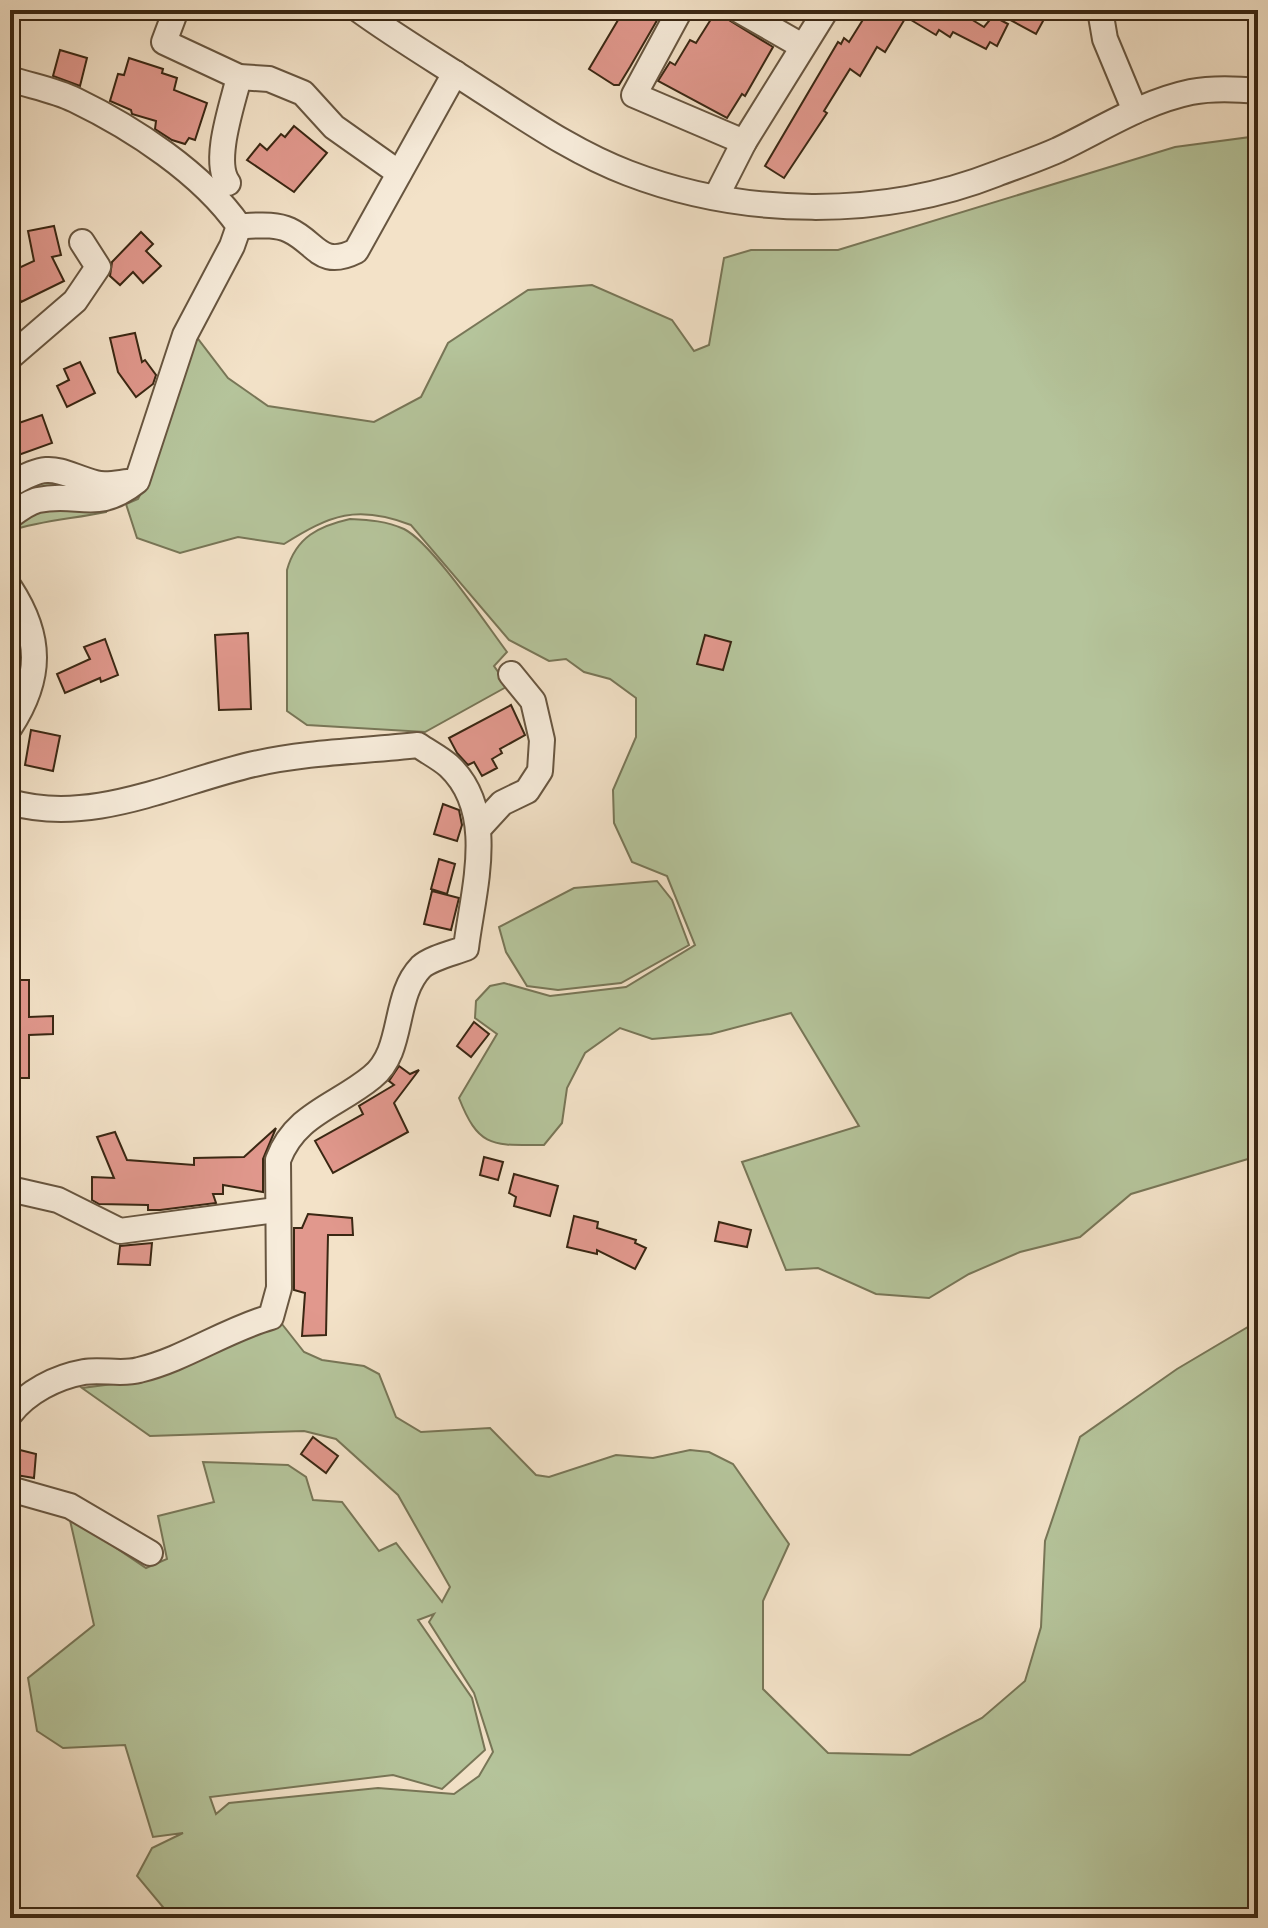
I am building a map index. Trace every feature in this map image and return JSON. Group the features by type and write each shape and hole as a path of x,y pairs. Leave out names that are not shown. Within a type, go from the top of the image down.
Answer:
{"street":[{"path":"176,10 164,42 239,77 269,79 303,93 334,127 399,173"},
{"path":"359,10 414,50 553,136 626,172 716,197 764,205 876,204 922,196 971,184 1057,150 1135,111 1193,92 1258,91"},
{"path":"680,10 634,95 744,142"},
{"path":"739,10 802,46"},
{"path":"716,197 744,142 826,10"},
{"path":"1100,10 1105,39 1135,111"},
{"path":"239,226 275,226 292,231 328,257 342,258 356,251 455,73"},
{"path":"228,183 221,173 222,158 239,77"},
{"path":"10,79 73,99 152,147 214,192 239,226"},
{"path":"10,516 38,500 95,501 118,497 137,481 185,335 232,246 239,226"},
{"path":"10,357 75,301 98,267 82,242"},
{"path":"10,485 29,473 50,467 98,484 137,481"},
{"path":"10,588 22,606 35,659 34,682 10,727"},
{"path":"480,827 502,803 527,791 540,771 542,740 533,701 511,674"},
{"path":"10,802 28,807 79,809 139,797 255,764 418,745 449,766 465,788 480,827 466,948 423,965 408,986 391,1049 373,1077 299,1124 285,1140 278,1160 279,1288 271,1317 239,1326 138,1371 84,1372 49,1384 20,1402 10,1414"},
{"path":"10,1189 58,1200 120,1231 276,1210"},
{"path":"10,1489 70,1506 150,1553"}],"green space":[{"path":"1258,136 1258,1156 1131,1194 1080,1237 1020,1252 969,1274 929,1298 876,1294 818,1268 786,1270 742,1162 859,1126 791,1013 711,1034 652,1039 620,1028 585,1053 567,1088 562,1123 544,1145 500,1144 481,1135 466,1115 459,1098 497,1034 475,1018 476,1001 490,986 504,983 550,996 626,987 695,945 667,876 632,862 614,823 613,790 636,737 636,698 610,679 584,672 566,659 549,661 509,640 411,525 359,514 330,520 284,544 238,537 180,553 137,538 126,504 138,499 151,473 195,335 228,378 268,406 374,422 421,397 448,343 528,290 592,285 672,320 694,351 709,345 724,258 751,250 838,250 1175,147"},
{"path":"25,480 121,488 106,512 10,531 10,490"},
{"path":"350,519 397,526 416,537 429,550 507,652 494,666 508,686 425,732 307,725 287,711 287,570 296,549 310,535 328,525"},
{"path":"10,614 21,650 22,673 21,684 10,707"},
{"path":"657,881 672,900 689,945 621,983 558,990 527,986 506,952 499,927 574,888"},
{"path":"278,1319 304,1352 322,1360 364,1366 379,1374 396,1417 421,1432 490,1428 536,1475 549,1477 616,1455 653,1458 690,1450 709,1452 733,1464 789,1544 763,1601 763,1689 828,1753 910,1755 982,1718 1025,1681 1041,1627 1045,1541 1080,1437 1177,1369 1258,1321 1258,1918 172,1918 137,1876 152,1848 183,1833 153,1837 125,1745 63,1748 37,1731 28,1678 94,1625 69,1516 146,1568 167,1559 158,1516 214,1502 203,1462 288,1465 306,1477 313,1500 342,1502 379,1551 396,1543 442,1602 450,1587 398,1495 336,1439 304,1431 150,1436 82,1388 136,1381","holes":["434,1614 429,1622 474,1693 493,1752 479,1776 454,1794 378,1788 229,1803 216,1814 210,1797 393,1775 442,1789 485,1750 472,1698 418,1620"]}],"building":[{"path":"624,10 663,10 619,85 614,85 589,69"},
{"path":"869,10 956,10 984,27 993,16 1008,24 997,46 990,42 986,49 953,32 950,37 939,30 936,35 906,17 885,52 877,47 860,76 850,69 824,111 827,113 784,178 765,166 838,42 841,44 844,38 849,42"},
{"path":"992,10 1049,10 1036,34"},
{"path":"719,14 773,47 745,96 742,94 727,118 658,81 670,62 675,65 690,40 696,43 713,16 716,19"},
{"path":"60,50 87,58 80,86 53,76"},
{"path":"129,58 163,69 162,73 177,78 174,90 207,103 195,140 189,138 185,144 172,140 155,129 156,121 132,114 131,110 110,101 118,74 124,75"},
{"path":"294,126 327,153 294,192 247,160 260,144 267,150 281,134 285,137"},
{"path":"54,226 61,255 52,257 64,281 21,302 10,272 34,261 28,231"},
{"path":"141,232 153,244 146,251 161,266 143,283 133,272 120,285 110,276 112,262"},
{"path":"135,333 142,362 145,360 156,375 153,384 136,397 118,372 110,338"},
{"path":"80,362 95,393 67,407 57,386 69,380 64,369"},
{"path":"42,415 52,443 10,458 10,426"},
{"path":"248,633 251,709 219,710 215,635"},
{"path":"705,635 731,642 723,670 697,664"},
{"path":"105,639 118,675 101,682 100,678 65,693 57,674 90,659 84,647"},
{"path":"511,705 525,735 500,749 502,753 492,759 497,768 482,776 474,762 468,765 457,753 449,738"},
{"path":"31,730 60,736 53,771 25,765"},
{"path":"443,804 459,810 462,825 457,841 434,834"},
{"path":"439,859 455,864 447,894 431,889"},
{"path":"432,891 459,898 451,930 424,924"},
{"path":"10,980 29,980 29,1017 53,1016 53,1034 29,1035 29,1078 13,1078"},
{"path":"474,1022 489,1034 471,1057 457,1046"},
{"path":"399,1066 410,1074 419,1070 394,1103 408,1132 333,1173 315,1141 363,1114 359,1106 394,1085 389,1081"},
{"path":"276,1128 263,1159 263,1192 223,1185 223,1194 213,1194 216,1203 160,1210 148,1210 148,1205 99,1204 92,1200 92,1177 114,1178 97,1137 115,1132 127,1160 194,1165 194,1158 244,1157"},
{"path":"484,1157 503,1162 498,1180 480,1175"},
{"path":"514,1174 558,1186 550,1216 514,1206 516,1197 509,1193"},
{"path":"308,1214 352,1218 353,1235 328,1235 326,1335 302,1336 305,1293 294,1290 294,1228 302,1228"},
{"path":"574,1216 598,1222 597,1228 636,1240 635,1243 646,1248 635,1269 597,1250 597,1254 567,1247"},
{"path":"719,1222 751,1230 747,1247 715,1241"},
{"path":"152,1243 150,1265 118,1264 120,1246"},
{"path":"313,1437 338,1456 326,1473 301,1454"},
{"path":"12,1448 36,1454 34,1478 10,1474"}]}
